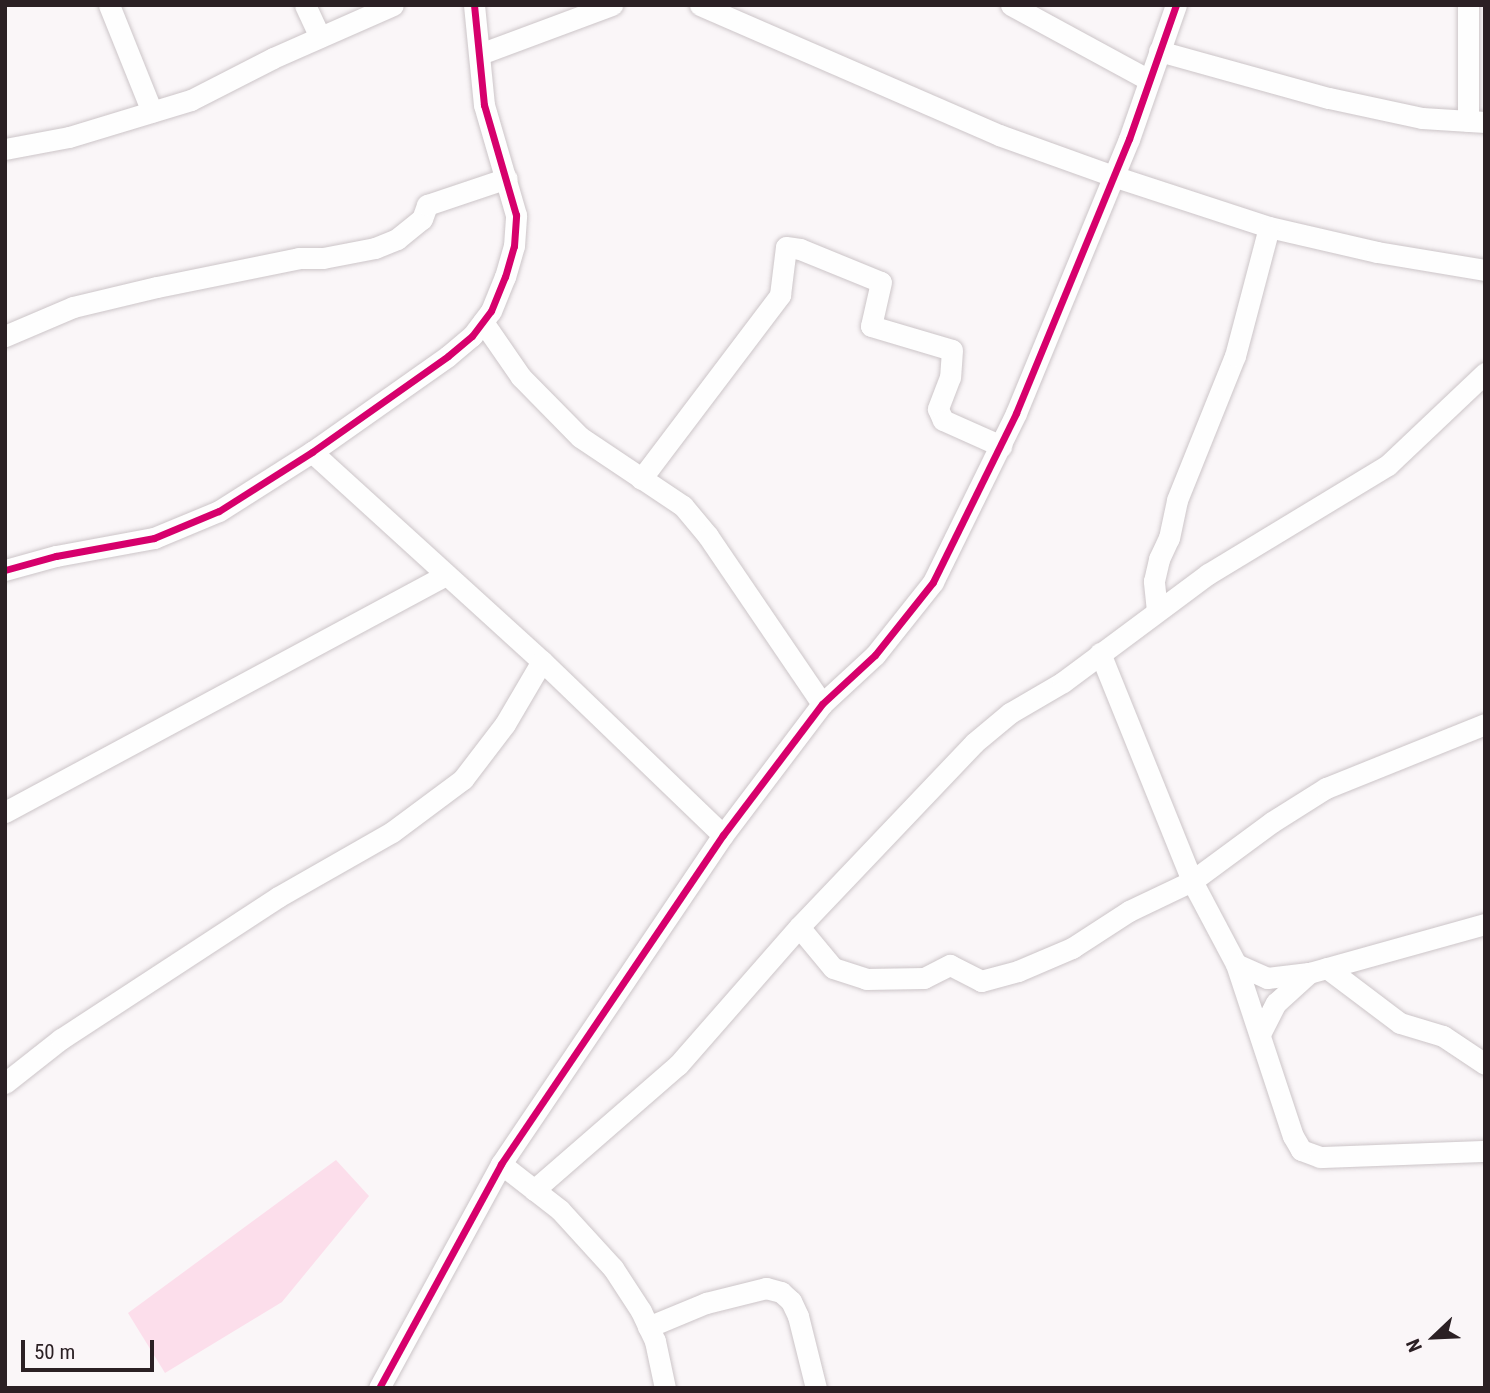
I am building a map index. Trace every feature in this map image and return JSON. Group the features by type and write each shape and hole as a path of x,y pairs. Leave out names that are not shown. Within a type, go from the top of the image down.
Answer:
{"street":[{"path":"109,5 152,112"},
{"path":"305,5 320,37"},
{"path":"5,149 69,137 191,100 320,37 393,5"},
{"path":"5,570 56,556 154,538 219,511 312,452 448,356 483,322 491,311 514,246 516,215 484,105 474,5"},
{"path":"480,54 612,5"},
{"path":"700,5 999,135 1113,176 1269,227 1377,252 1485,270"},
{"path":"1010,5 1149,80"},
{"path":"379,1388 501,1164 723,835 822,704 876,655 933,582 1000,446 1113,176 1176,5"},
{"path":"1159,51 1329,98 1422,118 1476,121 1468,5"},
{"path":"5,335 73,307 157,287 299,258 323,258 375,248 397,239 422,219 427,205 507,178"},
{"path":"1157,611 1154,581 1159,559 1169,538 1177,500 1235,356 1269,227"},
{"path":"641,478 780,295 786,247 800,249 881,282 871,326 952,351 950,377 938,409 943,420 1000,446"},
{"path":"483,322 521,377 551,411 580,437 683,506 708,536 822,704"},
{"path":"534,1190 678,1065 799,927 974,743 1010,713 1063,682 1208,574 1388,465 1485,373"},
{"path":"312,452 542,662 723,835"},
{"path":"5,812 446,575"},
{"path":"1100,653 1192,881 1236,964 1293,1136 1301,1150 1320,1157 1485,1151"},
{"path":"5,1083 61,1039 278,897 392,832 463,779 505,724 542,662"},
{"path":"799,927 833,968 866,979 925,978 950,965 981,981 1018,971 1072,948 1129,911 1192,881 1272,822 1326,788 1485,724"},
{"path":"1236,964 1267,978 1318,971 1485,924"},
{"path":"1260,1034 1276,1003 1318,971"},
{"path":"1318,971 1400,1023 1443,1036 1485,1064"},
{"path":"501,1164 560,1210 613,1269 655,1341 665,1388"},
{"path":"648,1326 706,1303 766,1288 781,1292 792,1301 799,1316 816,1388"}],"shaded area":[{"path":"336,1160 369,1196 282,1302 165,1373 128,1313"}],"cycle path":[{"path":"5,570 56,556 154,538 219,511 312,452 448,356 472,336 491,311 505,277 514,246 516,215 484,105 474,5"},
{"path":"379,1388 501,1164 723,835 822,704 875,655 933,582 1016,413 1129,139 1176,5"}]}
